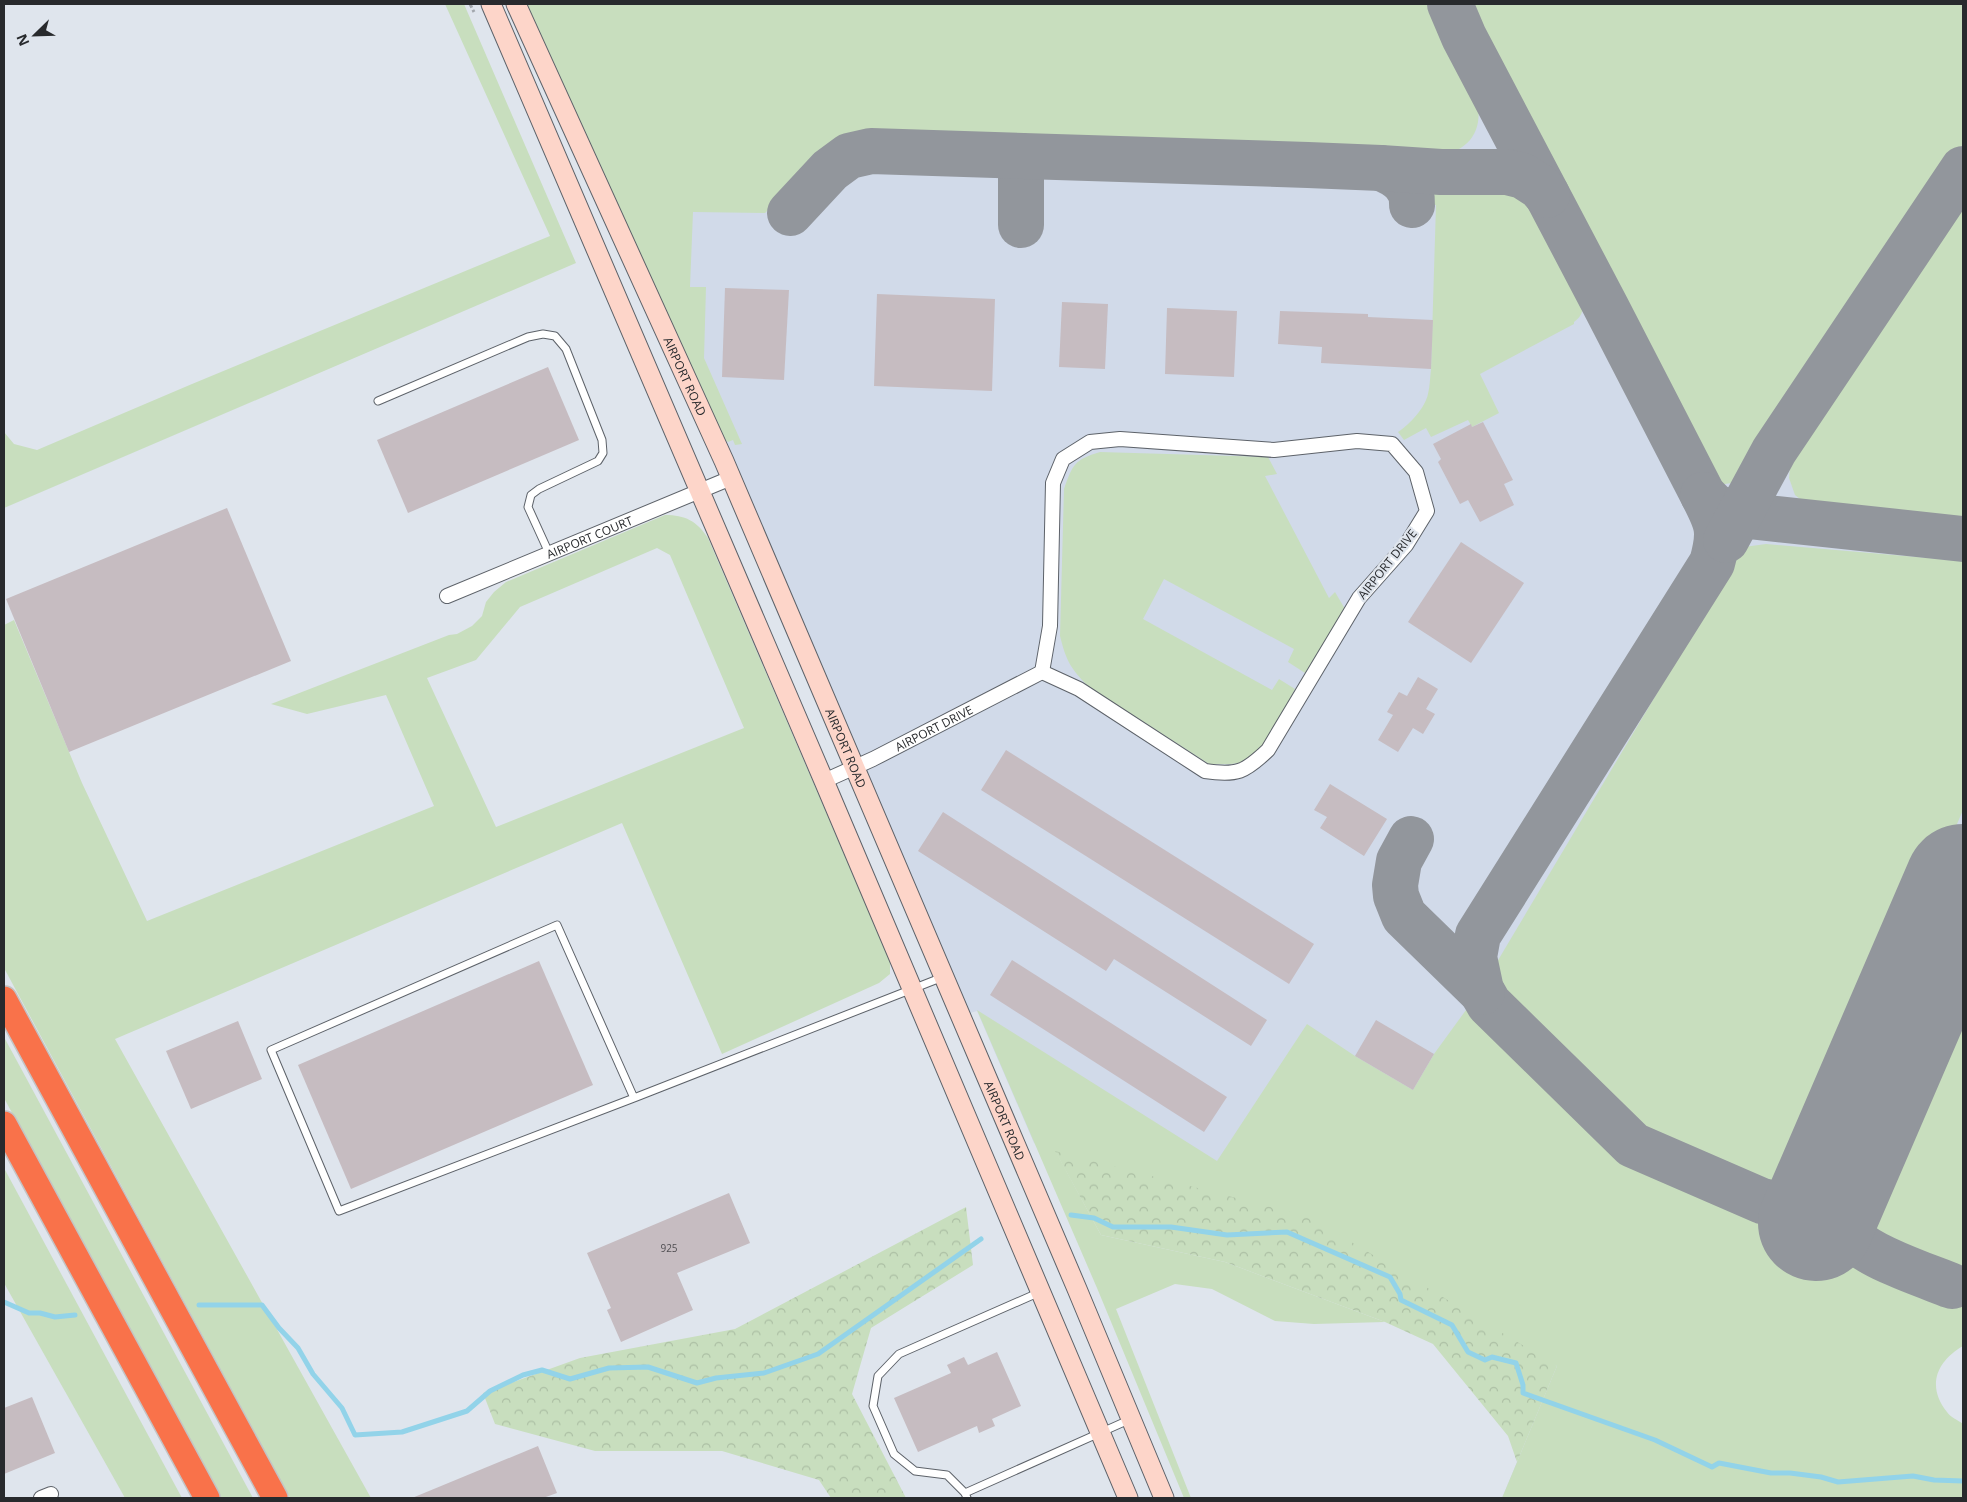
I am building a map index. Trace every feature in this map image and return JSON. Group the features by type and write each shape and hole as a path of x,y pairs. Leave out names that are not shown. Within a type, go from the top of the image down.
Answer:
{"highway":[{"path":"4,999 275,1498"},
{"path":"4,1124 207,1498"}],"main road":[{"path":"491,4 824,781 1128,1498"},
{"name":"AIRPORT ROAD","path":"516,4 730,478 1164,1498"}],"street":[{"name":"AIRPORT DRIVE","path":"1120,439 1274,450 1357,441 1392,444 1416,472 1427,512 1406,545 1359,598 1268,750 1250,767 1228,774 1205,771 1079,689 1042,672 1050,626 1053,483 1063,459 1090,442 1120,439"},
{"name":"AIRPORT COURT","path":"446,596 730,478"},
{"name":"AIRPORT DRIVE","path":"824,781 855,768 1042,672"}],"lane":[{"path":"378,401 528,337 543,334 555,336 566,348 602,440 603,452 598,462 539,489 531,495 528,507 549,553"},
{"path":"634,1098 557,925 271,1050 339,1211 634,1098 913,990 943,977"},
{"path":"1041,1292 899,1354 878,1376 873,1406 894,1454 915,1471 947,1475 966,1496 1131,1419"}],"shaded area":[{"path":"527,4 1963,4 1963,1258 1861,1498 1502,1498 1557,1366 1034,1143 977,1011 970,1013 720,431"}],"green space":[{"path":"445,4 464,4 576,263 4,508 4,432 14,444 37,450 550,236"},
{"path":"527,4 1435,4 1442,28 1475,91 1479,117 1473,136 1466,144 1458,150 1433,157 870,139 828,152 765,213 693,212 690,287 706,287 704,358 742,444 735,445 733,440 728,442 724,439"},
{"path":"1475,4 1963,4 1963,144 1738,482 1712,486 1479,39 1475,25"},
{"path":"1446,186 1501,189 1501,191 1522,199 1538,214 1540,213 1582,292 1580,294 1583,310 1574,324 1480,374 1499,413 1472,427 1468,420 1431,437 1426,428 1404,440 1398,432 1412,420 1424,405 1429,391 1431,369 1436,205 1425,204 1433,192"},
{"path":"1963,196 1963,526 1836,515 1811,508 1795,495 1789,478 1791,457"},
{"path":"1100,452 1268,457 1277,474 1265,476 1329,598 1335,592 1345,609 1305,673 1288,662 1294,649 1164,579 1143,619 1272,690 1279,679 1295,689 1263,745 1257,753 1246,761 1231,764 1209,764 1088,686 1073,669 1067,658 1060,636 1064,489 1072,468 1085,458"},
{"path":"665,515 679,516 690,520 699,527 708,538 890,961 890,974 879,983 722,1054 622,823 115,1039 371,1498 290,1498 4,968 4,625 14,620 82,783 147,921 434,806 386,695 307,714 271,704 449,635 457,634 472,626 482,616 486,602 506,582","holes":["657,548 670,555 744,728 496,827 427,678 476,660 520,607"]},
{"path":"1766,544 1963,561 1963,810 1801,1190 1769,1188 1641,1135 1502,998 1491,972 1744,547"},
{"path":"1963,957 1963,1346 1954,1352 1941,1367 1937,1375 1936,1384 1937,1393 1947,1412 1963,1424 1963,1498 1502,1498 1557,1366 1056,1152 1101,1235 1225,1262 1385,1322 1314,1324 1275,1321 1212,1289 1175,1284 1116,1309 1191,1498 1184,1498 1097,1288 977,1010 1217,1161 1307,1024 1355,1056 1413,1090 1434,1054 1466,1010 1625,1163 1943,1304 1955,1276 1870,1240 1850,1220"},
{"path":"4,1037 253,1498 220,1498 4,1098"},
{"path":"1055,1151 1310,1217 1557,1366 1517,1462 1508,1436 1433,1344 1385,1322 1225,1262 1101,1235"},
{"path":"4,1168 182,1498 125,1498 4,1283"},
{"path":"966,1207 973,1265 871,1328 852,1394 906,1498 831,1498 819,1480 722,1451 595,1451 495,1424 483,1393 580,1358 735,1329"}],"building":[{"path":"725,288 789,290 784,380 722,377"},
{"path":"877,294 995,299 992,391 874,386"},
{"path":"1062,302 1108,304 1105,369 1059,367"},
{"path":"1167,308 1237,311 1234,377 1165,374"},
{"path":"1280,311 1368,314 1368,317 1433,320 1431,369 1321,363 1322,347 1278,344"},
{"path":"548,367 579,440 408,513 377,440"},
{"path":"1483,422 1513,480 1504,484 1514,505 1480,522 1468,500 1460,504 1438,462 1441,459 1433,444 1471,424 1472,427"},
{"path":"227,508 291,661 69,752 6,599"},
{"path":"1461,542 1524,583 1471,663 1408,622"},
{"path":"1418,677 1438,689 1426,709 1435,714 1423,734 1413,728 1398,752 1378,740 1393,715 1387,712 1399,692 1407,696"},
{"path":"1006,750 1314,944 1289,984 981,790"},
{"path":"1330,784 1387,819 1364,856 1320,828 1327,817 1314,810"},
{"path":"943,812 1267,1020 1251,1046 1114,959 1106,971 918,851"},
{"path":"1012,960 1227,1097 1204,1132 990,995"},
{"path":"539,961 593,1085 351,1189 298,1065"},
{"path":"1376,1020 1434,1054 1413,1090 1355,1056"},
{"path":"238,1021 262,1079 191,1109 166,1051"},
{"path":"729,1193 750,1243 677,1273 693,1310 621,1342 607,1310 611,1308 587,1253"},
{"path":"997,1352 1021,1406 992,1419 995,1426 979,1433 977,1426 918,1452 894,1398 951,1373 947,1365 964,1357 968,1365"},
{"path":"32,1397 55,1453 4,1474 4,1408"},
{"path":"538,1446 557,1493 543,1498 412,1498"}],"waterway":[{"path":"1071,1215 1094,1218 1113,1227 1171,1227 1227,1235 1287,1232 1390,1277 1400,1294 1401,1300 1452,1325 1468,1352 1485,1360 1492,1357 1516,1363 1523,1385 1523,1393 1655,1440 1712,1467 1719,1463 1771,1473 1790,1473 1821,1477 1838,1482 1913,1476 1934,1480 1963,1481"},
{"path":"199,1305 262,1305 279,1328 298,1348 313,1374 342,1408 355,1435 402,1432 467,1411 490,1391 523,1375 542,1370 570,1379 609,1368 648,1367 697,1383 716,1378 764,1373 818,1354 981,1239"},
{"path":"4,1302 29,1313 40,1313 55,1317 75,1315"}],"taxiway":[{"path":"1450,4 1464,37 1703,495 1715,507 1739,515 1963,539"},
{"path":"790,213 830,170 849,156 871,151 1308,165 1441,172 1507,172 1523,176 1540,187 1547,195"},
{"path":"1021,156 1021,225"},
{"path":"1381,168 1399,178 1407,186 1412,198 1412,205"},
{"path":"1726,540 1774,451 1963,169"},
{"path":"1703,495 1715,521 1717,535 1712,563 1478,935 1474,957 1481,990 1489,1004 1633,1145 1762,1201 1790,1204 1832,1188 1837,1208 1846,1229 1863,1247 1900,1266 1952,1286"},
{"path":"1411,839 1399,861 1395,885 1396,896 1404,916 1482,992"}],"runway":[{"path":"1816,1223 1963,882"}]}
